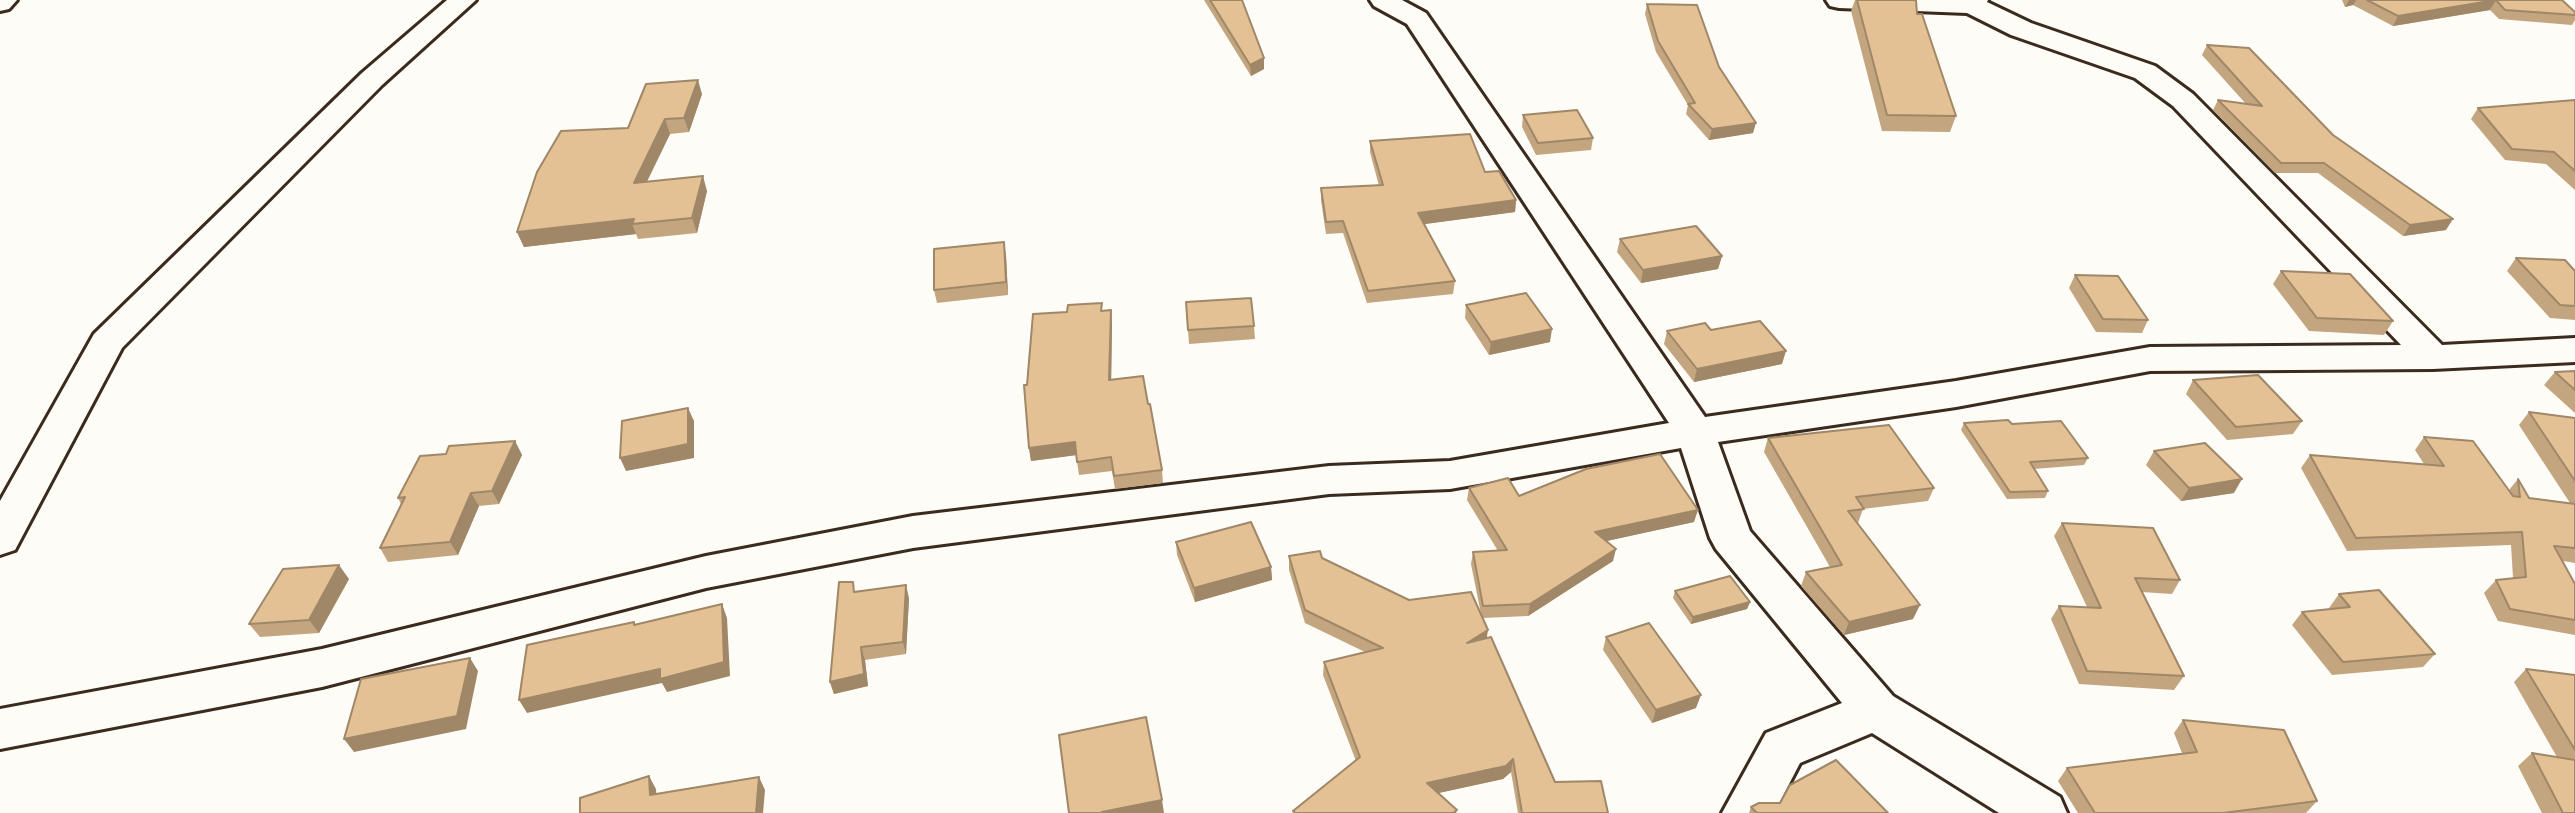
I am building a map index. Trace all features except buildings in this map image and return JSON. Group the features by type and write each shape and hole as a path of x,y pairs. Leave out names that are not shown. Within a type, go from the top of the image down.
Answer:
{"street":[{"path":"0,539 107,342 372,79 463,0"},
{"path":"1383,0 1417,19 1695,432 1731,538 1876,710 2042,813"},
{"path":"1839,0 1973,2 2021,29 2145,72 2183,100 2433,357"},
{"path":"0,729 322,668 706,572 913,532 1329,480 1450,475 1695,432 1956,394 2151,359 2433,357 2575,350"},
{"path":"1747,813 1783,748 1876,710"}]}
